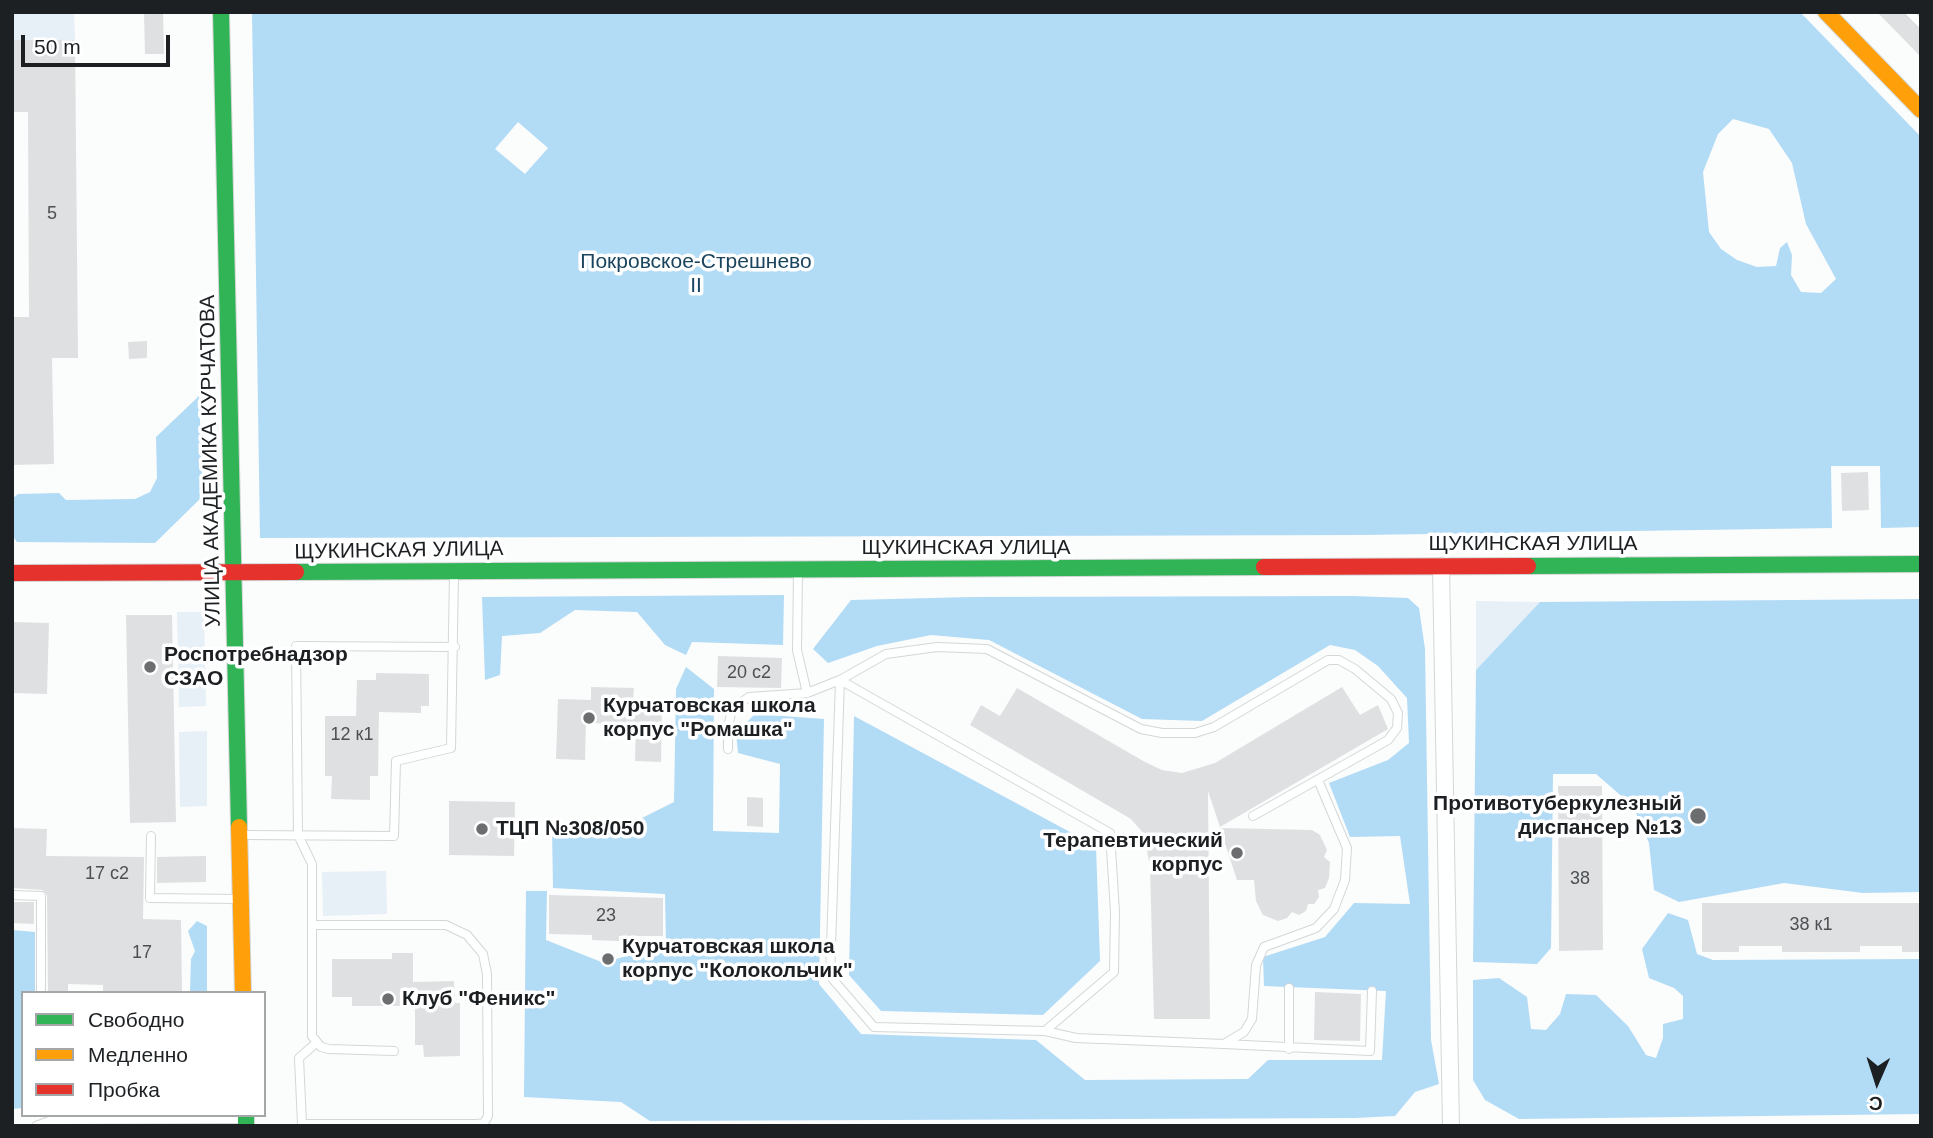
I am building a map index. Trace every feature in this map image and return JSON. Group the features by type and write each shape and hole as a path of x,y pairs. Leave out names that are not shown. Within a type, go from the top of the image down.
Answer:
{"main road":[{"name":"УЛИЦА АКАДЕМИКА КУРЧАТОВА","path":"220,12 243,991"},
{"path":"1826,12 1921,110"},
{"name":"ЩУКИНСКАЯ УЛИЦА","path":"12,573 1921,564"}],"street":[{"path":"1441,566 1451,1126"}],"lane":[{"path":"1909,12 1921,24"},
{"path":"798,570 797,650 807,693"},
{"path":"240,835 394,836 397,761 452,748 454,573"},
{"path":"394,1051 329,1049 316,1043 312,1036 312,864 298,835 296,646 455,647"},
{"path":"728,749 728,727 732,709 749,697 807,693 840,680 886,654 937,647 987,649 1142,729 1162,733 1195,733 1214,727 1328,660 1339,660 1391,699 1398,713 1397,728 1388,740 1253,816"},
{"path":"840,680 830,976 874,1027 1045,1031 1076,1038 1370,1051 1372,991"},
{"path":"840,680 1110,834 1115,912 1114,972 1045,1031"},
{"path":"1224,1044 1244,1032 1252,1018 1256,965 1264,947 1316,928 1334,909 1345,880 1347,848 1318,780"},
{"path":"151,836 150,898 241,899"},
{"path":"12,895 41,896 41,991"},
{"path":"312,925 446,925 467,935 483,954 487,975 488,1116 484,1123 477,1124 302,1124 299,1058 316,1043"},
{"path":"1289,988 1289,1049"},
{"path":"39,1122 246,1120"}],"shaded area":[{"path":"12,12 74,12 75,40 12,41"},
{"path":"1476,601 1540,602 1476,670"},
{"path":"177,612 204,612 206,706 179,707"},
{"path":"207,731 207,806 180,807 179,732"},
{"path":"386,871 387,914 323,916 322,872"}],"green space":[{"name":"Покровское-Стрешнево II","path":"252,12 1800,12 1921,137 1921,527 1881,528 1880,466 1831,466 1832,528 1363,535 260,538","holes":["1733,119 1769,129 1792,163 1806,224 1836,279 1821,293 1801,292 1791,275 1792,255 1787,242 1780,248 1776,266 1757,267 1737,260 1721,249 1709,232 1703,172 1718,134","518,122 548,148 525,174 495,149"]},
{"path":"199,396 203,496 155,543 17,542 12,535 12,499 18,494 59,493 66,500 135,499 150,492 157,478 156,437"},
{"path":"784,595 783,645 692,642 686,655 665,645 637,612 575,610 540,633 502,636 500,675 485,680 482,597"},
{"path":"1352,596 1408,598 1419,608 1425,649 1431,1040 1439,1084 1415,1092 1395,1116 650,1121 621,1102 524,1097 526,891 547,891 546,940 604,963 666,943 665,894 553,888 552,829 616,831 674,802 676,689 686,667 714,689 713,831 779,833 780,764 738,753 736,733 755,714 824,719 819,984 861,1034 1036,1040 1085,1080 1248,1079 1268,1060 1382,1060 1386,991 1264,986 1263,957 1325,937 1354,903 1410,904 1400,836 1350,837 1329,783 1388,760 1409,743 1407,698 1378,666 1355,650 1330,645 1202,721 1142,719 989,640 931,635 877,646 828,663 813,649 851,600"},
{"path":"1921,599 1921,892 1863,893 1784,883 1679,902 1654,890 1649,843 1633,806 1596,774 1553,774 1551,948 1537,964 1473,962 1476,670 1540,602"},
{"path":"854,716 1096,846 1100,961 1043,1015 881,1011 849,975"},
{"path":"1668,913 1688,920 1697,954 1713,960 1921,959 1921,1114 1519,1119 1485,1100 1473,1080 1473,980 1499,978 1527,997 1531,1029 1546,1030 1560,1014 1566,994 1596,995 1628,1026 1646,1055 1656,1058 1663,1038 1663,1024 1683,1019 1683,996 1674,988 1649,978 1642,949"},
{"path":"197,921 207,926 207,991 190,991 191,959 195,951 188,931"},
{"path":"12,930 35,932 35,991 21,991 21,1108 12,1109"}],"building":[{"path":"144,12 163,12 164,54 145,54"},
{"path":"1877,12 1903,12 1921,31 1921,57"},
{"path":"12,40 75,40 78,358 52,358 54,464 12,465 12,317 29,317 28,112 12,112"},
{"path":"147,341 147,358 129,359 128,342"},
{"path":"1868,472 1869,510 1842,511 1841,473"},
{"name":"Роспотребнадзор СЗАО","path":"126,615 172,615 176,822 130,823"},
{"path":"12,622 49,623 47,694 12,693"},
{"path":"718,656 782,658 781,688 717,687"},
{"path":"376,673 429,674 429,706 421,706 421,713 379,712 378,776 370,776 370,800 331,799 332,776 325,776 325,716 356,716 357,680 376,680"},
{"path":"591,687 634,688 633,701 662,702 661,762 635,761 636,724 586,723 585,760 556,759 558,699 591,700"},
{"name":"Терапевтический корпус","path":"1342,687 1360,715 1378,705 1388,729 1220,827 1208,791 1210,1019 1154,1019 1150,867 1144,834 1131,819 970,725 981,705 1000,716 1017,688 1145,762 1162,770 1182,773 1215,763"},
{"path":"1558,786 1602,786 1603,950 1559,951"},
{"path":"747,797 763,798 763,827 747,826"},
{"name":"ТЦП №308/050","path":"449,801 515,802 514,856 449,855"},
{"path":"12,828 47,829 46,856 144,857 143,919 181,920 182,991 103,991 103,985 68,984 68,991 48,991 47,895 42,890 12,888"},
{"path":"1220,828 1312,830 1320,835 1327,850 1324,857 1330,862 1325,888 1318,890 1319,897 1314,904 1308,904 1306,911 1299,915 1292,912 1287,918 1278,921 1263,915 1256,901 1254,880 1237,880"},
{"path":"206,856 206,882 157,883 157,857"},
{"path":"549,895 663,898 663,936 619,936 619,941 592,940 592,935 549,934"},
{"path":"12,902 34,902 34,924 12,923"},
{"path":"1702,903 1921,903 1921,952 1902,952 1902,946 1860,946 1860,952 1782,952 1782,946 1739,946 1739,952 1702,952"},
{"path":"392,953 413,953 413,982 454,981 455,1003 460,1003 460,1056 424,1057 423,1045 415,1045 415,1006 352,1006 352,997 332,997 332,959 392,959"},
{"path":"1315,992 1361,994 1360,1041 1314,1040"}],"traffic: fast":[{"path":"221,12 239,827"},
{"path":"1528,566 1921,564"},
{"path":"296,572 1264,567"},
{"path":"246,1117 246,1126"}],"traffic: slow":[{"path":"1826,12 1921,110"},
{"path":"239,827 243,991"}],"traffic: jam":[{"path":"1264,567 1528,566"},
{"path":"12,573 296,572"}],"place":[{"name":"Роспотребнадзор СЗАО","path":"150,667"},
{"name":"Курчатовская школа корпус \"Ромашка\"","path":"589,718"},
{"name":"Противотуберкулезный диспансер №13","path":"1698,816"},
{"name":"ТЦП №308/050","path":"482,829"},
{"name":"Терапевтический корпус","path":"1237,853"},
{"name":"Курчатовская школа корпус \"Колокольчик\"","path":"608,959"},
{"name":"Клуб \"Феникс\"","path":"388,999"}]}
